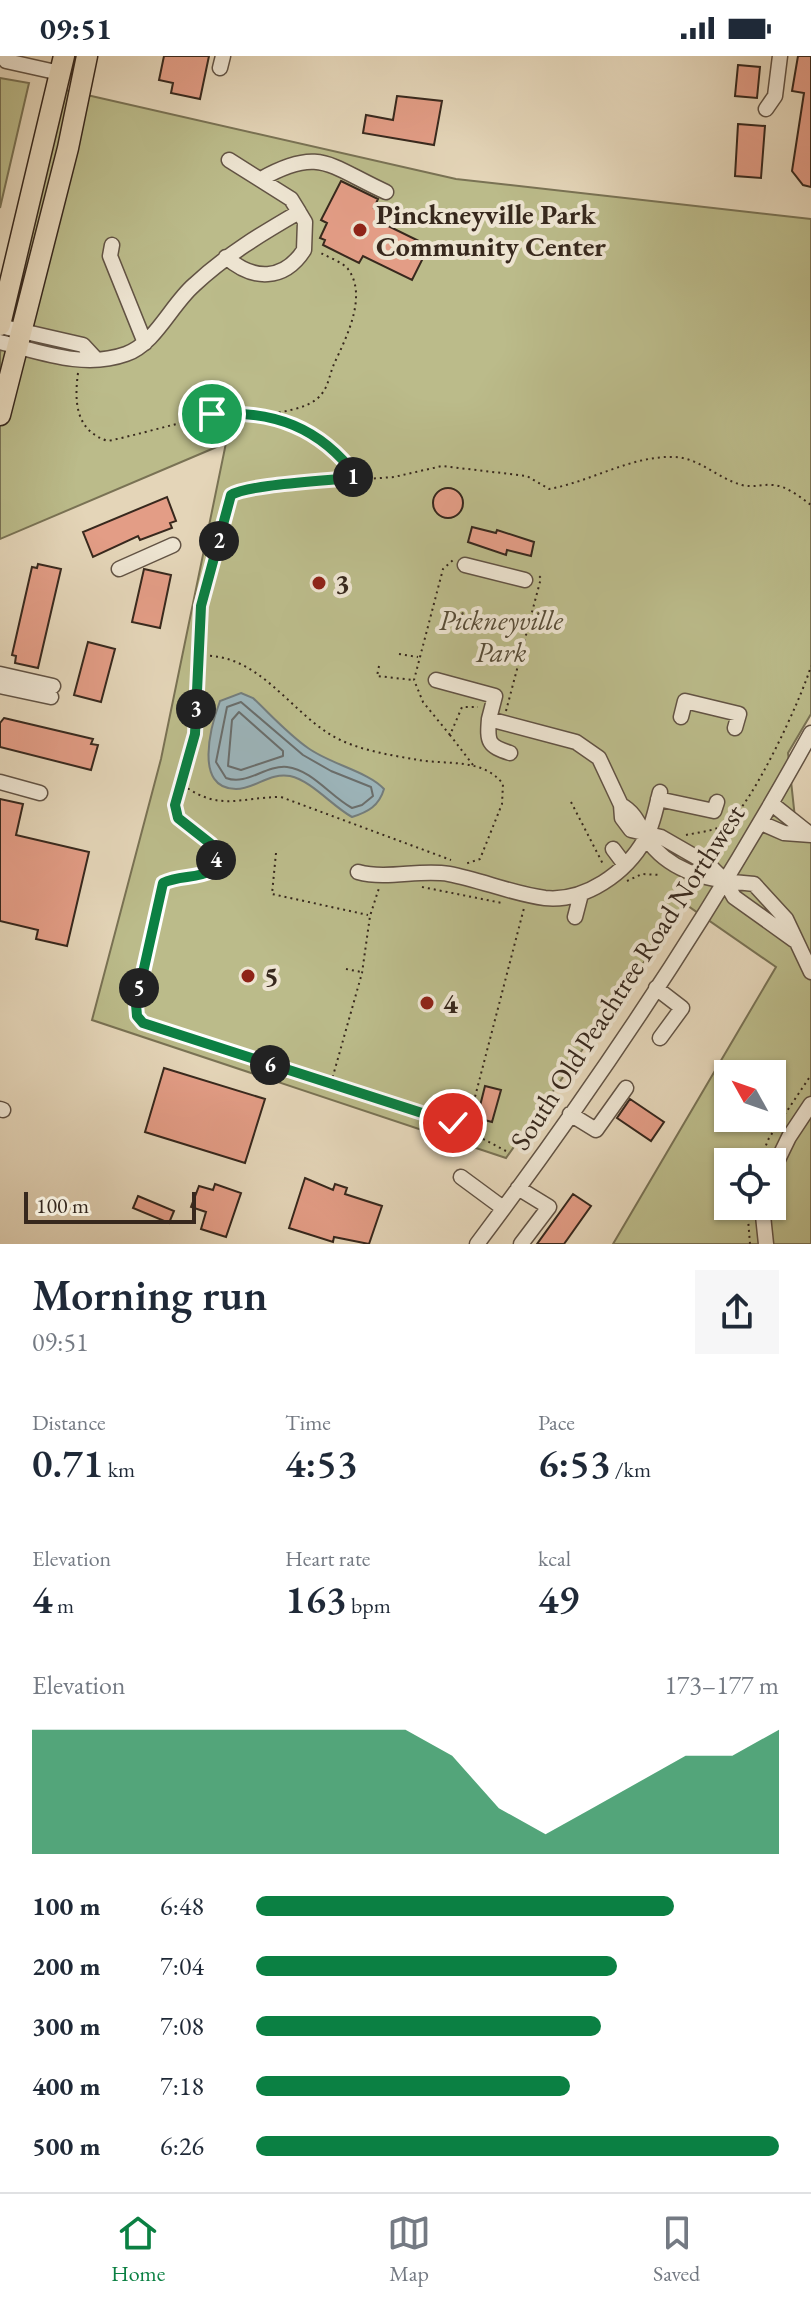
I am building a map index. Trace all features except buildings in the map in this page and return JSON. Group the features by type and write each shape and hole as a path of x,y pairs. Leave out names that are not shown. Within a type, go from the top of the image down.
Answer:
{"highway":[{"path":"0,415 12,339 68,148 87,56"},
{"path":"0,325 62,65"}],"street":[{"path":"766,109 775,96 780,56"},
{"path":"5,60 62,65"},
{"path":"261,179 289,163 313,158 386,192"},
{"path":"226,257 258,275 284,271 297,262 304,250 305,222 291,199 229,160"},
{"path":"0,325 12,339 83,345 96,359 124,355 145,343 191,287 226,257 299,212"},
{"path":"112,245 110,256 145,343"},
{"path":"119,569 173,545"},
{"path":"463,559 530,575"},
{"path":"0,674 52,692 0,686"},
{"path":"436,680 495,696 488,714 487,740 491,747 510,753"},
{"path":"681,717 685,701 710,714 739,714 735,728"},
{"path":"488,714 576,742 599,758 621,805 636,817 655,849 699,878 754,884 786,919 811,972"},
{"name":"South Old Peachtree Road Northwest","path":"477,1244 656,988 761,823 811,733"},
{"path":"0,782 40,793"},
{"path":"358,872 372,876 446,873 545,905 581,894 625,865 647,836 659,796 686,800 714,811 717,802"},
{"path":"761,823 784,833 811,835 772,804"},
{"path":"613,849 625,865"},
{"path":"725,881 734,897 794,940"},
{"path":"575,917 581,894"},
{"path":"656,988 682,1008 660,1038"},
{"path":"570,1114 596,1130 626,1088"},
{"path":"784,1148 811,1104"},
{"path":"461,1177 503,1208"},
{"path":"518,1188 549,1207 521,1244"},
{"path":"763,1220 766,1244"}],"path":[{"path":"79,370 78,412 83,426 93,436 108,441 212,414 266,415 307,405 319,398 328,386 350,327 355,304 353,281 348,270 321,253"},
{"path":"266,415 312,432 344,459 357,477"},
{"path":"506,1151 453,1123 143,1023 137,1016 139,989 163,883 175,877 203,876 213,870 217,857 211,844 178,818 175,805 195,734 201,606 231,495 244,488 357,477 394,477 442,466 465,466 527,476 549,489 653,459 676,457 702,465 728,482 750,487 775,485 797,494 811,505"},
{"path":"463,559 443,569 414,680 423,702 473,765"},
{"path":"506,714 541,578 530,575"},
{"path":"399,654 419,657"},
{"path":"197,656 215,655 241,664 273,685 328,733 347,743 419,760 473,765 495,773 503,784 502,804 480,859 465,864"},
{"path":"379,666 377,676 414,680"},
{"path":"678,837 714,829 739,811 793,718 811,666"},
{"path":"450,735 462,707 488,714"},
{"path":"182,784 203,799 233,803 256,797 281,797 453,861"},
{"path":"571,802 587,840 606,871"},
{"path":"276,853 272,894 370,916"},
{"path":"618,885 642,874 661,875"},
{"path":"331,1085 362,973 370,916 380,885"},
{"path":"421,886 504,903"},
{"path":"469,1120 524,907 514,905"},
{"path":"346,969 362,973"},
{"path":"765,1148 811,1075"},
{"path":"748,1220 750,1244"}],"green space":[{"path":"0,78 29,83 0,208"},
{"name":"Pickneyville Park","path":"65,90 456,179 811,219 811,714 788,753 795,818 811,825 811,1244 613,1244 714,1072 714,1132 786,1132 786,1060 721,1060 776,967 685,904 506,1158 92,1020 161,759 226,443 0,539 0,353"}],"water":[{"path":"241,693 253,698 308,748 377,783 384,789 376,804 352,817 306,783 290,776 276,776 236,789 223,786 214,779 208,754 220,701"}],"place":[{"name":"Pinckneyville Park Community Center","path":"360,230"},
{"name":"3","path":"319,583"},
{"name":"5","path":"248,976"},
{"name":"4","path":"427,1003"}],"route":[{"path":"212,414 237,412 266,415 297,424 312,432 344,459 357,477 244,488 231,495 201,606 195,734 192,754 175,805 178,818 211,844 217,857 213,870 203,876 175,877 163,883 136,1004 137,1016 143,1023 453,1123"}]}
